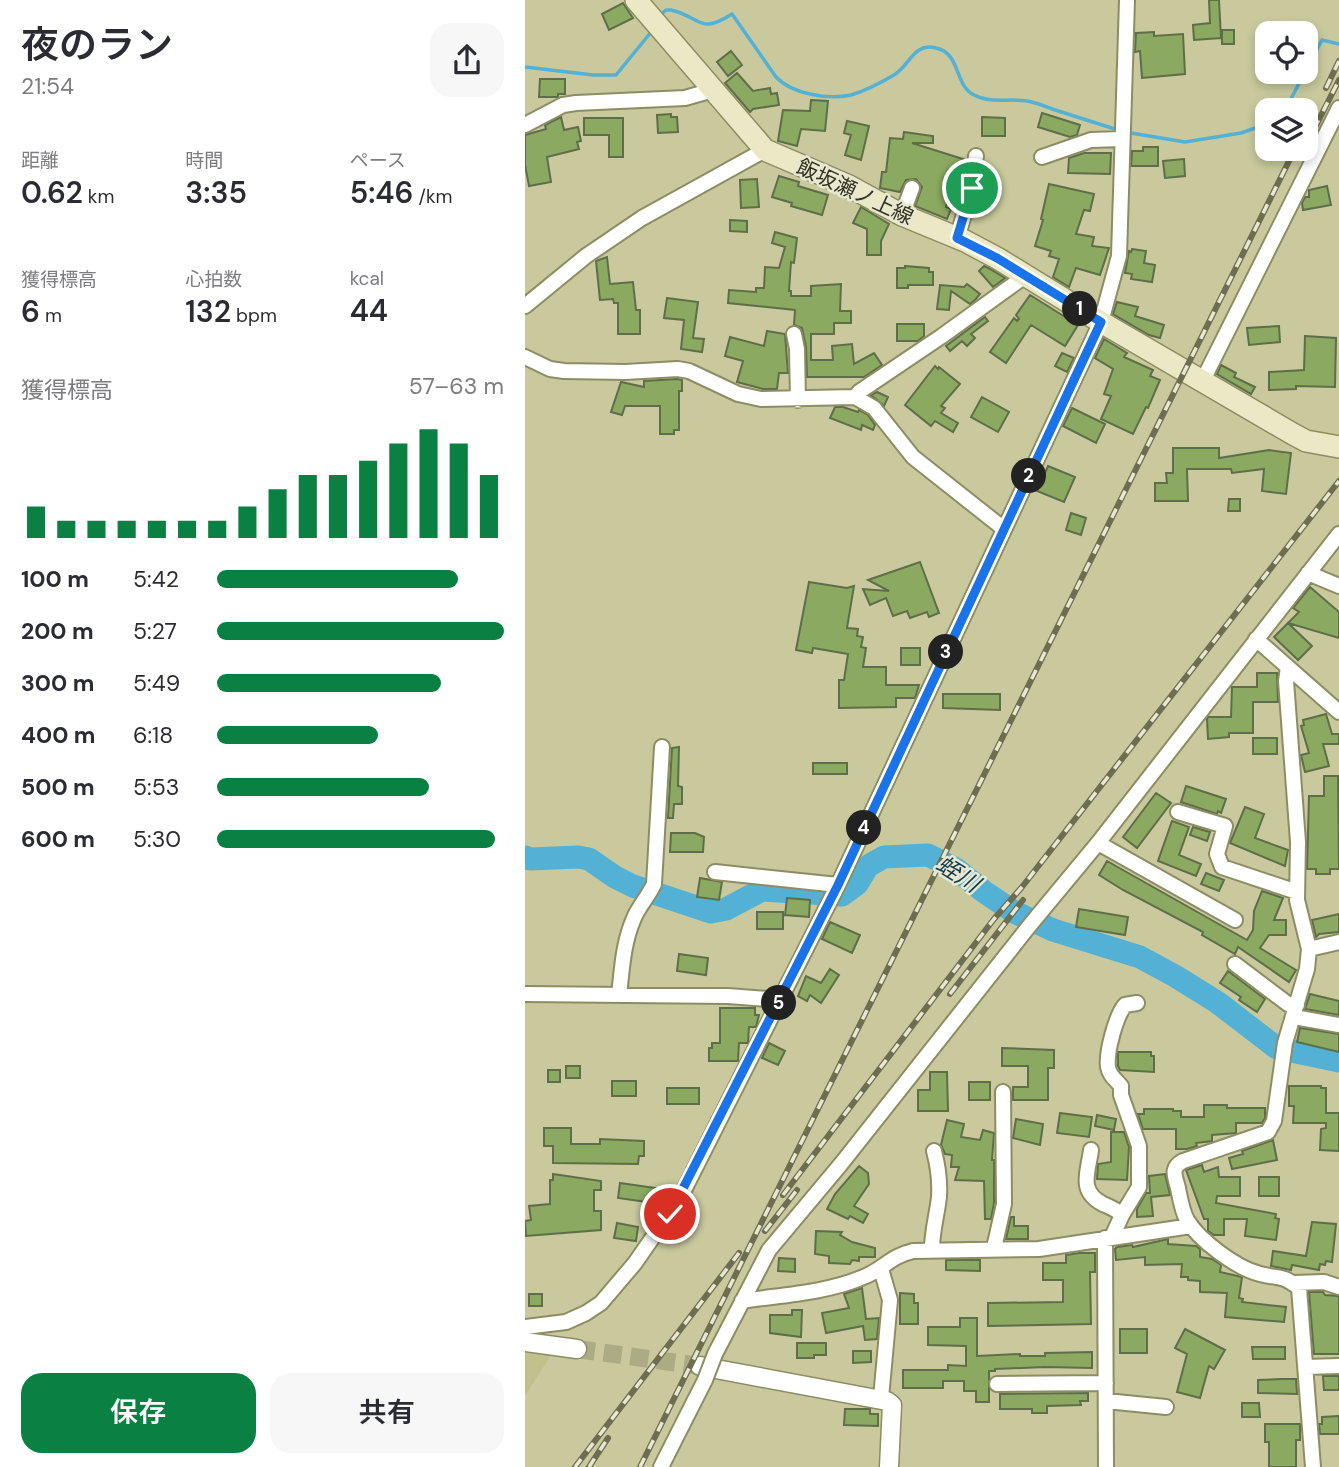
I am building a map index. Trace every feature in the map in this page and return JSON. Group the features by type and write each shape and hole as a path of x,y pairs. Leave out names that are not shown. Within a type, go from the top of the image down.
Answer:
{"main road":[{"name":"飯坂瀬ノ上線","path":"636,0 765,150 849,186 902,215 997,258 1202,382 1306,441 1339,447"}],"street":[{"path":"525,1327 566,1322 601,1303 635,1263 680,1198 837,887 1101,322 1119,256 1127,0"},
{"path":"525,125 563,105 685,98 713,90"},
{"path":"1202,382 1339,108"},
{"path":"1042,157 1091,140 1122,139"},
{"path":"525,306 586,256 642,218 765,150"},
{"path":"957,238 972,188 976,156"},
{"path":"902,215 912,188"},
{"path":"855,397 1025,276"},
{"path":"794,334 798,400"},
{"path":"525,357 550,369 565,371 678,369 689,371 738,394 761,399 855,397 874,408 913,457 1004,528"},
{"path":"661,1467 702,1373 715,1354 769,1250 1098,843 1339,534"},
{"path":"1308,573 1339,586"},
{"path":"1256,639 1339,712"},
{"path":"1288,667 1286,681 1298,842 1297,892 1309,949 1307,969 1285,1044 1273,1121 1268,1132 1183,1161 1174,1168 1185,1217 1199,1237 1232,1261 1257,1274 1286,1278 1299,1288 1313,1467"},
{"path":"619,995 625,943 635,915 654,884 662,747"},
{"path":"1178,812 1225,826 1217,854 1222,867 1297,892"},
{"path":"1098,843 1235,920"},
{"path":"715,872 837,887"},
{"path":"1309,949 1339,942"},
{"path":"1235,964 1296,1011 1339,1025"},
{"path":"525,994 728,996 780,1000"},
{"path":"1106,1467 1108,1237 1139,1187 1139,1146 1121,1095 1121,1086 1110,1074 1108,1066 1119,1014 1125,1005 1137,1003"},
{"path":"994,1248 1004,1204 1003,1092"},
{"path":"1091,1150 1086,1188 1095,1198 1122,1215"},
{"path":"932,1249 939,1199 939,1177 934,1151"},
{"path":"742,1301 838,1285 881,1269 900,1254 932,1249 1039,1249 1191,1226"},
{"path":"881,1269 890,1300 881,1398"},
{"path":"1294,1283 1324,1282 1339,1287"},
{"path":"525,1342 577,1349"},
{"path":"1306,1367 1339,1366"},
{"path":"702,1373 881,1398 892,1405 889,1467"},
{"path":"997,1384 1106,1382"},
{"path":"1106,1401 1166,1407"}],"shaded area":[{"path":"525,1352 551,1355 525,1396"}],"building":[{"path":"1209,0 1219,0 1221,38 1194,40 1193,25 1210,23"},
{"path":"623,3 633,18 609,30 602,14"},
{"path":"1222,30 1234,30 1234,44 1222,44"},
{"path":"1154,32 1154,36 1183,34 1185,74 1142,78 1140,51 1135,52 1136,33"},
{"path":"731,51 742,65 728,76 717,62"},
{"path":"737,73 753,91 770,88 771,94 777,93 779,105 753,109 750,112 725,83"},
{"path":"540,79 565,79 565,94 558,94 558,97 539,97"},
{"path":"811,100 828,101 825,131 801,129 797,146 778,141 783,110 810,111"},
{"path":"1042,113 1080,125 1077,135 1070,137 1038,127"},
{"path":"671,114 671,117 677,117 678,132 658,133 657,115"},
{"path":"561,117 564,130 578,127 581,141 577,142 579,149 547,157 551,182 529,186 525,165 525,135 546,129 545,125"},
{"path":"982,117 1005,118 1005,136 982,136"},
{"path":"584,118 623,118 623,157 609,157 609,135 584,135"},
{"path":"847,121 869,126 861,160 845,155 851,135 844,133"},
{"path":"904,132 933,136 933,143 912,143 966,160 962,176 956,174 946,207 951,209 947,219 915,206 922,187 916,179 906,180 900,192 880,188 882,172 886,172 890,138 903,139"},
{"path":"1143,147 1158,147 1158,166 1131,166 1132,151 1143,151"},
{"path":"1084,153 1111,153 1110,174 1068,173 1069,158"},
{"path":"1184,159 1185,176 1165,178 1163,161"},
{"path":"779,176 799,182 798,186 828,195 822,215 772,197"},
{"path":"757,179 759,207 741,208 740,180"},
{"path":"1049,184 1094,194 1090,211 1084,210 1076,234 1094,237 1092,246 1109,248 1100,275 1076,268 1069,287 1053,277 1059,259 1049,256 1051,251 1035,246"},
{"path":"1327,186 1331,205 1303,210 1302,203 1305,197 1309,197 1309,190"},
{"path":"861,207 889,224 881,241 881,255 867,255 867,229 853,223"},
{"path":"730,220 747,221 747,232 730,231"},
{"path":"775,232 797,238 794,263 791,262 791,296 811,296 811,286 841,284 840,311 851,311 851,323 834,323 834,334 811,334 811,360 833,360 832,346 852,344 854,364 874,353 882,365 864,377 807,377 806,347 802,328 794,325 795,310 728,303 729,290 756,292 756,288 764,288 765,267 779,268 785,247 772,243"},
{"path":"1129,251 1146,251 1144,263 1155,265 1152,282 1131,279 1132,274 1125,273"},
{"path":"607,257 610,284 633,282 636,310 640,310 640,334 618,334 618,303 614,303 613,299 600,300 596,261"},
{"path":"984,266 1005,278 993,287 979,271"},
{"path":"897,268 929,268 929,272 933,272 933,285 897,288"},
{"path":"967,284 980,294 975,300 970,304 951,291 949,310 937,309 940,285 964,287"},
{"path":"1030,295 1078,325 1065,346 1031,325 1006,363 990,352 1014,318 1017,321 1019,319 1016,315"},
{"path":"667,298 698,302 693,338 704,339 702,352 681,349 684,320 664,318"},
{"path":"1117,302 1138,307 1135,316 1164,325 1160,338 1149,335 1113,314"},
{"path":"985,317 988,321 971,334 975,338 967,346 962,341 950,351 946,346"},
{"path":"897,324 924,324 924,336 918,341 897,341"},
{"path":"1279,326 1280,342 1249,345 1247,328"},
{"path":"767,331 785,334 788,373 779,373 777,389 763,389 737,382 743,361 725,356 730,337 764,346"},
{"path":"1305,336 1336,338 1335,387 1296,386 1296,389 1269,390 1269,372 1304,370"},
{"path":"1104,339 1127,353 1124,357 1153,370 1150,376 1160,380 1133,434 1101,419 1111,396 1104,394 1113,369 1095,358"},
{"path":"1062,353 1074,358 1067,372 1055,366"},
{"path":"1221,365 1236,373 1234,377 1255,387 1251,394 1217,374"},
{"path":"935,366 960,384 941,406 945,408 941,413 958,423 953,432 935,421 931,426 905,405"},
{"path":"682,380 682,391 679,391 679,430 674,430 674,434 660,434 660,406 625,406 622,415 611,412 621,382 644,387 644,381"},
{"path":"877,392 888,397 884,406 871,395"},
{"path":"982,397 1009,412 998,432 971,417"},
{"path":"835,407 858,412 859,410 868,415 875,425 873,430 862,425 861,430 830,418"},
{"path":"1072,408 1105,424 1096,443 1063,426"},
{"path":"1173,448 1219,448 1219,458 1269,450 1291,453 1286,494 1262,491 1264,469 1232,473 1231,469 1187,469 1188,501 1155,501 1155,483 1167,483 1166,473 1173,473"},
{"path":"1048,466 1075,477 1064,502 1037,491"},
{"path":"1229,499 1240,499 1240,511 1228,511"},
{"path":"1071,513 1086,518 1081,535 1066,530"},
{"path":"920,562 939,613 929,617 927,612 910,618 907,611 893,616 886,598 870,605 863,589 889,591 868,580"},
{"path":"809,582 847,588 854,586 847,628 858,629 857,636 863,637 861,647 866,648 863,667 886,667 886,685 919,685 915,698 896,698 896,707 839,708 839,680 844,680 848,654 813,648 812,653 796,650"},
{"path":"1310,587 1339,612 1339,638 1288,623 1299,612 1293,608"},
{"path":"1288,623 1312,646 1298,660 1274,637"},
{"path":"901,648 920,648 920,665 901,665"},
{"path":"1257,673 1277,673 1278,702 1253,702 1253,733 1229,733 1229,737 1208,739 1208,717 1231,717 1232,687 1257,687"},
{"path":"943,694 1000,694 1000,710 943,708"},
{"path":"1326,714 1332,734 1339,734 1339,744 1323,744 1329,766 1305,772 1301,755 1309,753 1301,726 1304,725 1303,720"},
{"path":"1253,738 1277,738 1277,754 1253,754"},
{"path":"679,747 678,786 682,787 682,804 674,804 673,818 668,818 672,748"},
{"path":"813,763 847,763 847,774 813,774"},
{"path":"1324,776 1338,776 1339,869 1330,869 1330,874 1316,874 1316,869 1307,869 1309,796 1324,796"},
{"path":"1186,786 1226,799 1221,813 1181,802"},
{"path":"1156,793 1171,803 1137,848 1123,837"},
{"path":"1245,807 1264,814 1255,838 1288,850 1285,866 1230,843"},
{"path":"1172,821 1189,827 1179,855 1201,864 1196,876 1158,861"},
{"path":"1193,827 1210,832 1207,841 1190,835"},
{"path":"671,833 695,833 704,837 703,852 670,852"},
{"path":"1107,861 1247,940 1253,930 1254,911 1262,891 1283,898 1274,920 1286,920 1286,935 1269,935 1260,948 1296,970 1289,982 1238,947 1235,954 1202,935 1203,932 1099,875"},
{"path":"1206,873 1224,880 1219,891 1201,884"},
{"path":"700,878 722,882 719,900 697,897"},
{"path":"787,898 810,900 809,917 785,915"},
{"path":"1079,909 1128,917 1125,935 1076,927"},
{"path":"757,912 783,912 783,929 757,929"},
{"path":"1339,914 1339,932 1319,934 1316,937 1312,920"},
{"path":"830,922 860,935 852,953 822,939"},
{"path":"679,954 708,958 706,975 677,971"},
{"path":"830,969 839,975 821,1003 810,995 807,1001 798,996 806,976 821,983"},
{"path":"1228,971 1265,999 1257,1012 1220,983"},
{"path":"1310,994 1339,1001 1339,1015 1305,1009"},
{"path":"720,1008 755,1008 755,1015 759,1015 756,1027 749,1027 748,1043 739,1043 738,1061 709,1061 709,1048 712,1048 712,1043 720,1043"},
{"path":"1300,1028 1339,1034 1339,1052 1297,1042"},
{"path":"769,1043 785,1051 778,1065 762,1058"},
{"path":"1002,1048 1054,1050 1054,1068 1048,1068 1048,1100 1013,1100 1013,1087 1028,1087 1028,1066 1002,1066"},
{"path":"1118,1052 1151,1052 1151,1056 1154,1056 1154,1072 1120,1070"},
{"path":"566,1066 580,1066 580,1078 566,1078"},
{"path":"548,1070 560,1070 560,1082 548,1082"},
{"path":"930,1072 947,1072 948,1111 918,1111 918,1090 930,1090"},
{"path":"612,1081 636,1081 636,1096 612,1096"},
{"path":"969,1082 990,1082 990,1100 969,1100"},
{"path":"1289,1086 1326,1088 1326,1113 1339,1113 1339,1151 1320,1150 1321,1129 1326,1128 1326,1123 1293,1123 1294,1106 1289,1106"},
{"path":"667,1088 699,1088 699,1104 667,1104"},
{"path":"1204,1105 1265,1108 1265,1118 1262,1123 1236,1123 1236,1133 1212,1135 1212,1141 1196,1143 1197,1146 1187,1149 1176,1149 1176,1129 1143,1129 1138,1114 1144,1114 1144,1109 1173,1109 1181,1111 1181,1117 1204,1117"},
{"path":"1060,1113 1092,1117 1089,1137 1057,1133"},
{"path":"1097,1115 1116,1119 1114,1130 1095,1126"},
{"path":"1016,1119 1043,1124 1040,1145 1013,1138"},
{"path":"947,1120 964,1124 961,1137 980,1140 983,1130 994,1133 994,1203 991,1219 985,1219 984,1181 955,1180 959,1167 951,1167 952,1155 945,1154 941,1145"},
{"path":"544,1128 571,1128 571,1144 600,1144 600,1139 644,1141 644,1156 639,1156 638,1164 553,1163 553,1146 544,1146"},
{"path":"1111,1132 1124,1132 1129,1147 1127,1180 1097,1179 1098,1164 1111,1162"},
{"path":"1273,1140 1277,1160 1232,1169 1229,1158"},
{"path":"1202,1165 1204,1172 1218,1167 1219,1177 1240,1177 1240,1196 1217,1196 1216,1203 1276,1214 1275,1218 1279,1219 1276,1240 1245,1236 1247,1219 1224,1219 1224,1235 1214,1235 1208,1231 1208,1219 1204,1219 1186,1170"},
{"path":"859,1166 868,1173 869,1184 854,1206 868,1214 863,1223 827,1209 835,1194"},
{"path":"553,1174 601,1181 601,1190 594,1190 594,1211 601,1211 601,1230 526,1236 525,1221 531,1220 529,1206 550,1204 550,1180 553,1180"},
{"path":"1165,1174 1170,1195 1151,1197 1153,1216 1137,1217 1137,1209 1146,1193 1150,1193 1149,1176"},
{"path":"1259,1177 1279,1177 1279,1196 1259,1196"},
{"path":"620,1183 663,1189 661,1204 618,1198"},
{"path":"1011,1217 1014,1217 1014,1226 1028,1226 1028,1239 1006,1239"},
{"path":"1312,1222 1336,1224 1332,1262 1320,1264 1319,1270 1292,1265 1291,1270 1271,1266 1273,1251 1306,1256"},
{"path":"617,1223 638,1227 636,1241 614,1238"},
{"path":"816,1231 842,1232 840,1235 852,1242 875,1248 875,1257 859,1257 859,1261 852,1260 850,1264 829,1263 829,1256 815,1254"},
{"path":"1168,1239 1168,1244 1196,1246 1200,1249 1200,1257 1212,1259 1221,1265 1220,1272 1242,1277 1239,1298 1243,1299 1242,1302 1286,1307 1284,1322 1225,1317 1227,1293 1200,1292 1200,1281 1181,1277 1182,1264 1145,1265 1145,1257 1116,1260 1117,1247 1133,1247"},
{"path":"1095,1253 1095,1272 1090,1272 1091,1324 988,1326 988,1303 1063,1302 1063,1280 1043,1280 1043,1263 1066,1263 1066,1255"},
{"path":"779,1258 795,1259 795,1272 778,1271"},
{"path":"946,1260 980,1260 980,1271 946,1270"},
{"path":"862,1288 866,1319 879,1318 877,1339 865,1340 863,1326 826,1333 822,1313 849,1308 844,1294"},
{"path":"1309,1292 1339,1296 1339,1354 1314,1354"},
{"path":"900,1293 914,1294 914,1303 918,1303 918,1324 900,1324"},
{"path":"529,1294 542,1294 542,1306 529,1306"},
{"path":"792,1310 802,1310 801,1337 770,1333 770,1315 792,1315"},
{"path":"960,1318 977,1318 977,1356 1045,1356 1045,1353 1092,1352 1092,1368 995,1369 989,1371 989,1402 976,1402 976,1391 964,1391 964,1381 943,1381 943,1388 903,1388 903,1370 948,1370 948,1365 966,1366 966,1346 928,1345 928,1327 960,1327"},
{"path":"1120,1329 1147,1329 1147,1353 1120,1353"},
{"path":"1185,1329 1225,1350 1214,1369 1209,1366 1200,1398 1177,1392 1187,1354 1175,1348"},
{"path":"797,1343 826,1343 826,1355 797,1358"},
{"path":"1252,1347 1285,1347 1285,1359 1253,1359"},
{"path":"853,1351 871,1351 871,1362 853,1363"},
{"path":"1323,1376 1339,1376 1339,1390 1324,1390"},
{"path":"1296,1379 1297,1394 1258,1393 1258,1380"},
{"path":"1088,1393 1088,1401 1080,1401 1081,1405 1047,1406 1047,1413 1032,1413 1032,1409 1000,1409 1000,1394"},
{"path":"1242,1403 1259,1403 1260,1417 1242,1417"},
{"path":"845,1409 870,1409 870,1414 878,1414 878,1426 844,1425"},
{"path":"1339,1416 1339,1434 1320,1434 1319,1424 1322,1424 1322,1417"},
{"path":"1265,1424 1300,1424 1300,1440 1296,1440 1296,1467 1269,1467 1269,1442 1265,1442"}],"waterway":[{"path":"660,15 671,10 707,24 732,14 776,77 791,88 811,94 842,96 862,91 894,75 917,52 928,47 944,51 950,56 963,84 980,98 1033,102 1118,130"},
{"path":"525,67 616,75 652,31"},
{"path":"1291,98 1322,40 1339,44"},
{"path":"1125,132 1185,142 1255,128"},
{"name":"蛭川","path":"525,857 589,859 633,886 711,912 726,909 762,890 842,895 857,884 868,866 884,857 928,855 956,869 1014,912 1053,930 1140,957 1175,976 1217,1002 1277,1048 1339,1061"}],"tunnel":[{"path":"577,1349 700,1366"}],"railway":[{"path":"1326,88 1339,61"},
{"path":"1318,121 1339,80"},
{"path":"640,1467 1289,161"},
{"path":"783,1195 994,919 1022,887 1339,481"},
{"path":"950,994 1023,900"},
{"path":"765,1231 797,1190"},
{"path":"575,1467 739,1253"},
{"path":"589,1467 608,1438"}],"route":[{"path":"670,1214 838,885 1101,322 997,258 957,238 972,188"}]}
